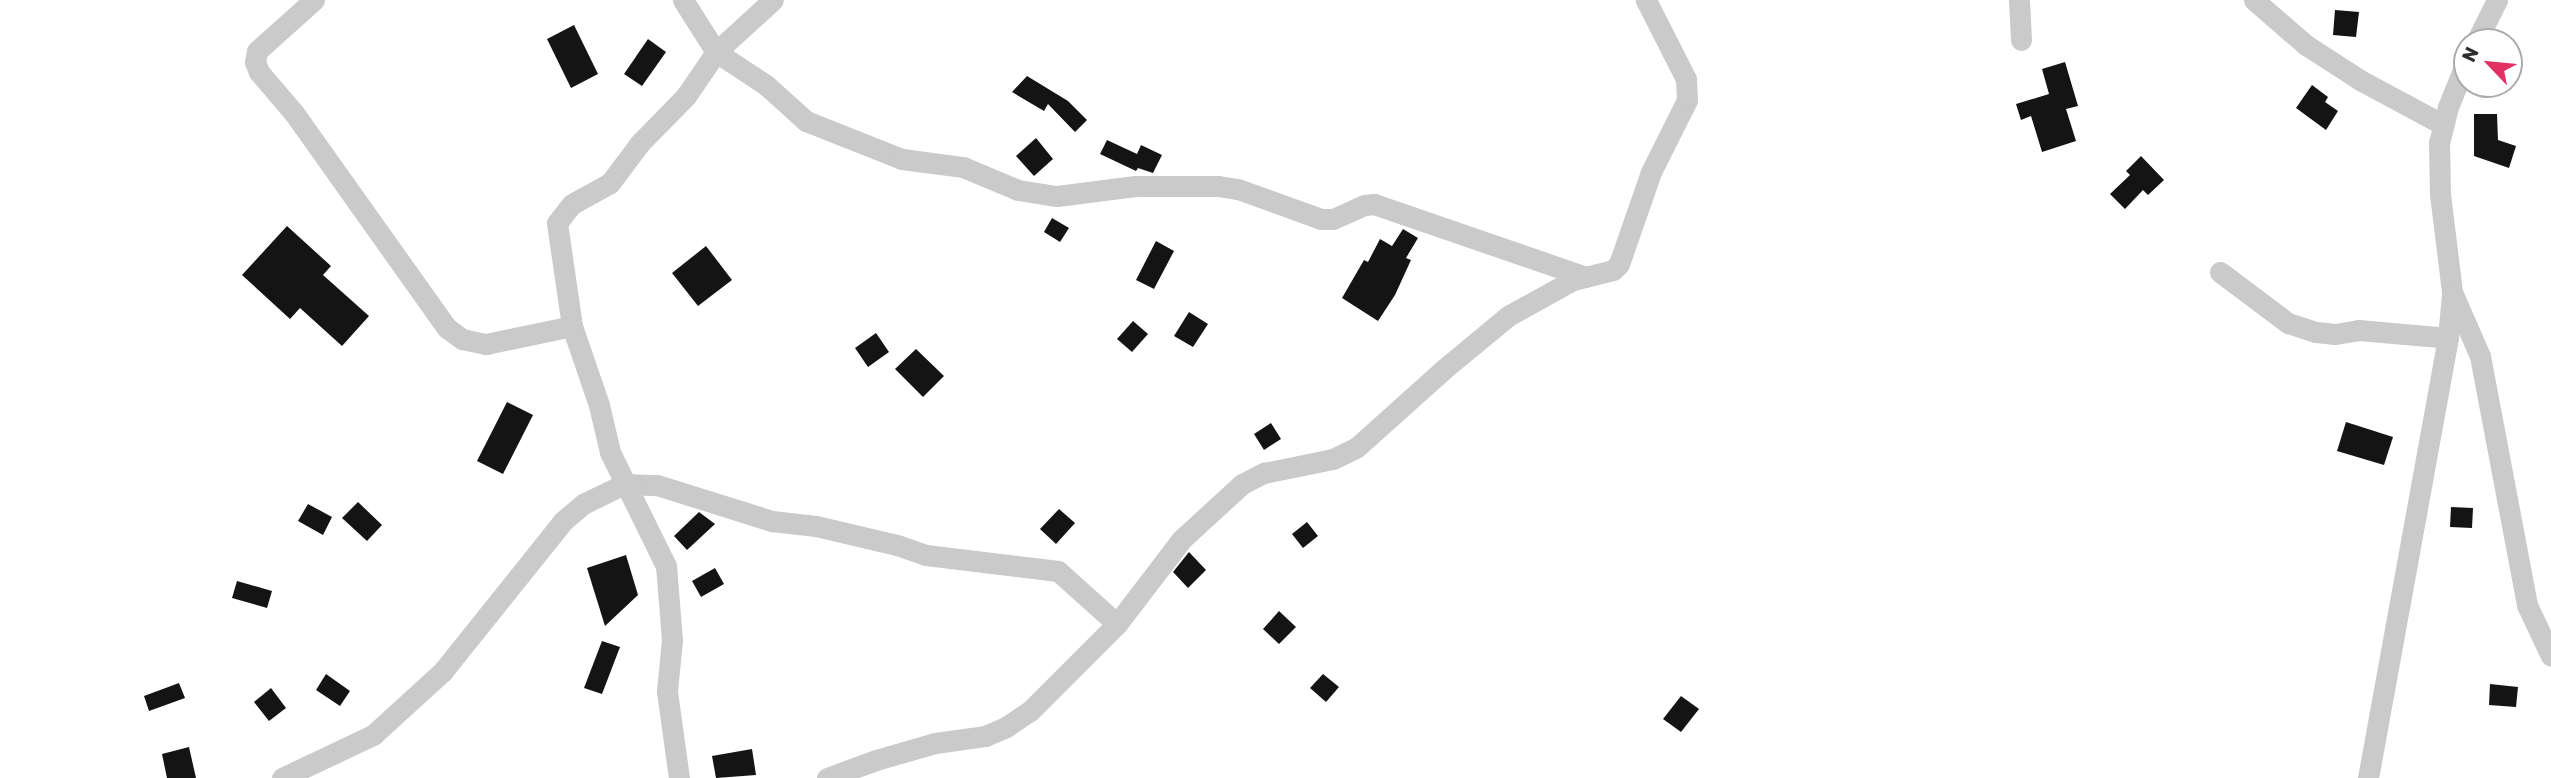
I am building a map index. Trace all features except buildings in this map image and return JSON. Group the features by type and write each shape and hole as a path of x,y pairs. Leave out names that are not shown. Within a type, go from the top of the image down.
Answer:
{"street":[{"path":"314,0 257,51 255,62 259,72 294,113 447,328 462,339 486,344 572,326"},
{"path":"683,0 716,52 766,85 806,121 902,159 963,167 1018,190 1057,196 1135,186 1218,186 1238,189 1321,219 1333,219 1364,205 1374,204 1586,277"},
{"path":"679,778 667,691 672,640 666,566 610,452 599,405 572,326 557,223 563,212 610,183 640,144 686,96 716,52 773,0"},
{"path":"827,778 935,743 985,736 1006,727 1030,711 1117,624 1182,539 1242,484 1264,473 1333,459 1356,448 1508,316 1573,281 1606,274 1619,264 1651,172 1687,100 1686,79 1646,0"},
{"path":"2019,0 2021,40"},
{"path":"2254,0 2317,52 2360,80 2444,125"},
{"path":"2483,28 2497,0"},
{"path":"2368,778 2448,338 2452,292 2440,194 2440,142 2454,98"},
{"path":"2220,272 2288,323 2316,332 2335,334 2359,330 2448,338"},
{"path":"2452,292 2480,356 2527,605 2551,656"},
{"path":"282,778 373,735 443,671 563,521 583,504 624,484 657,485 772,521 816,526 897,545 926,555 1058,570 1117,624"}]}
